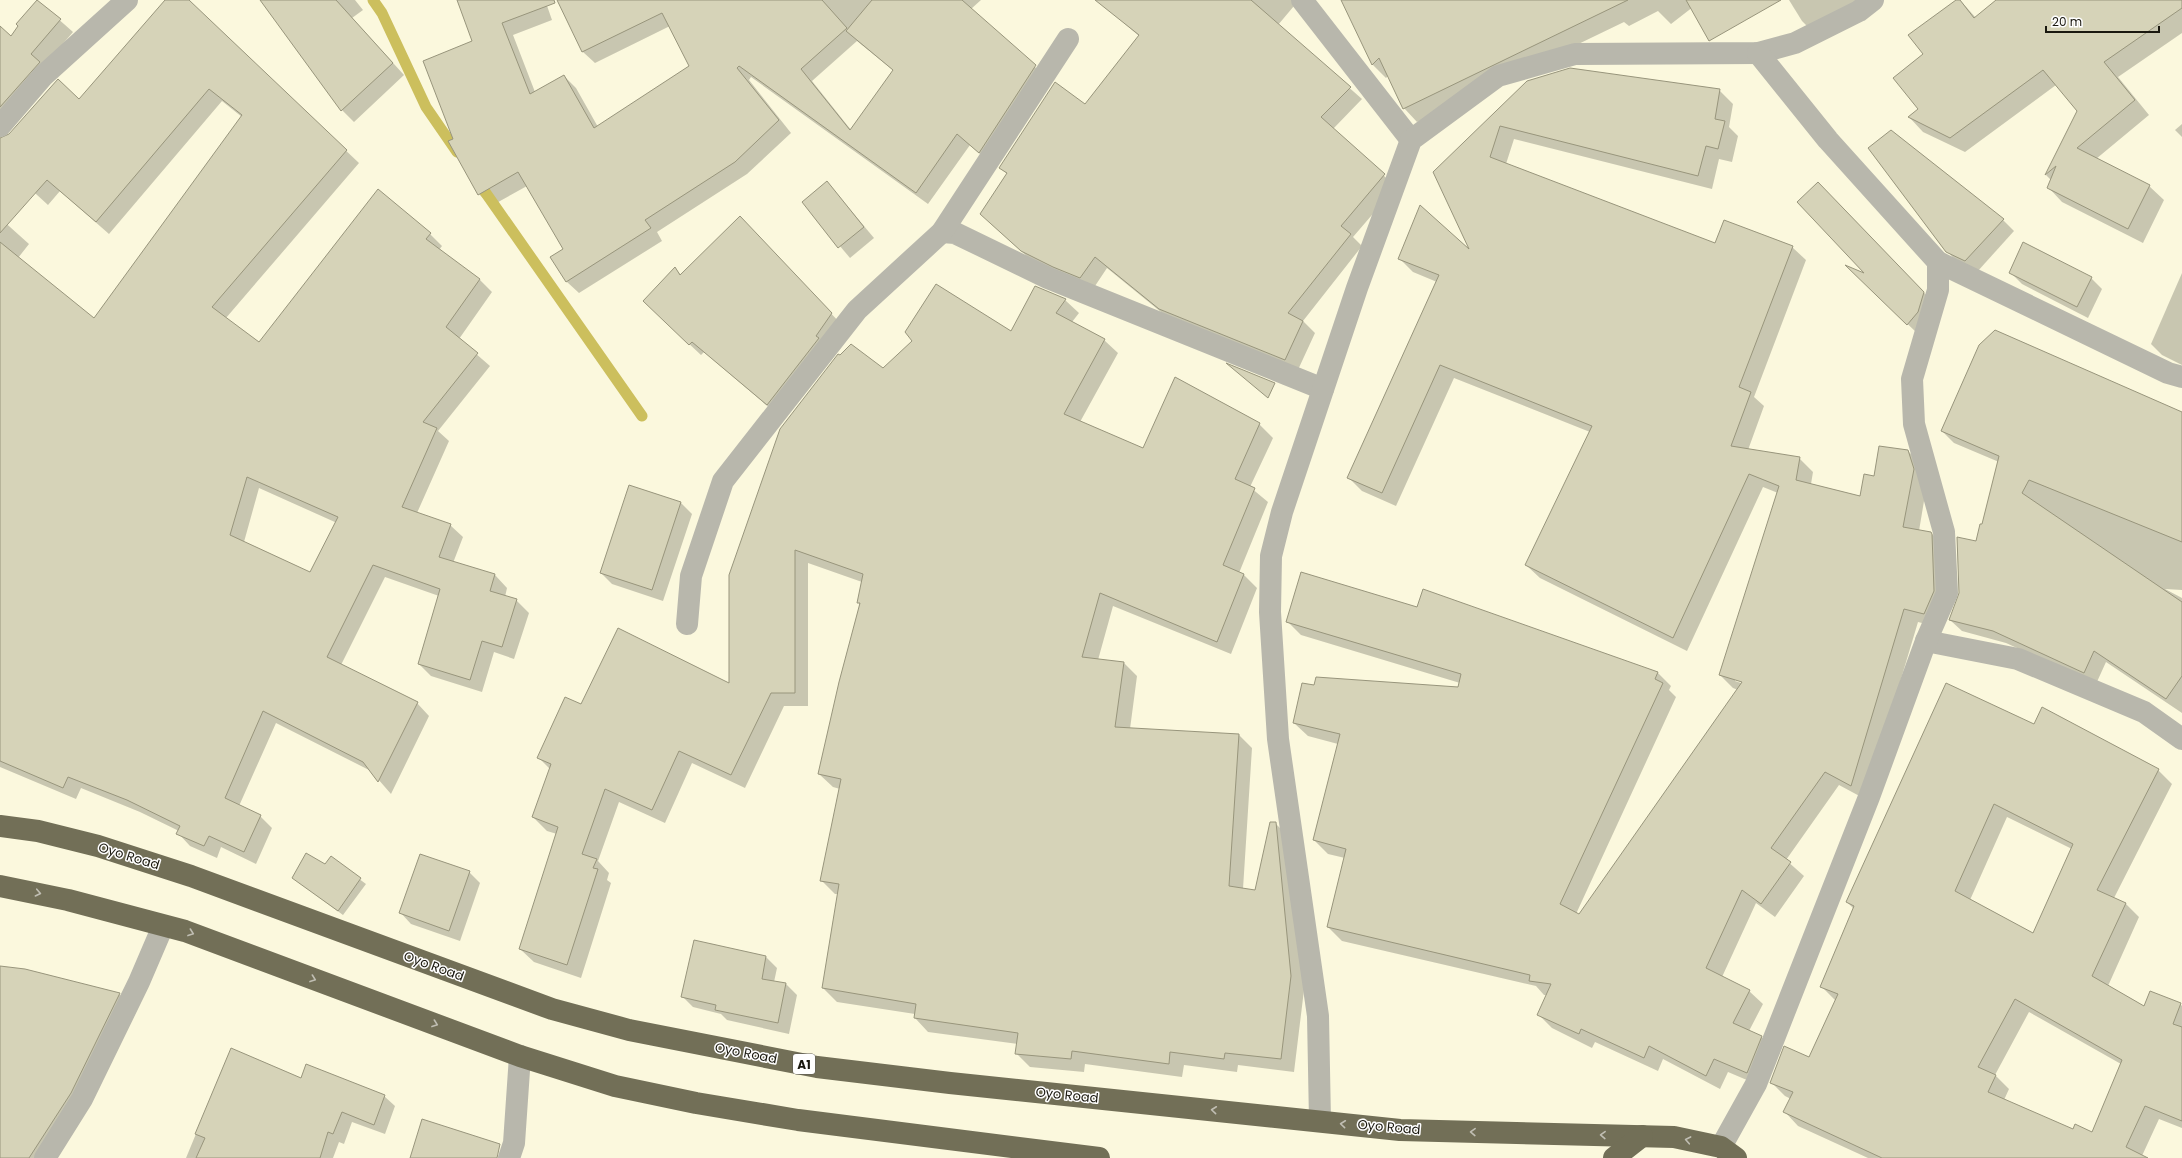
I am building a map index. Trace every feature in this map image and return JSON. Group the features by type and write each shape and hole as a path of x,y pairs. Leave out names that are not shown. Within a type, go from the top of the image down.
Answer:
{"highway":[{"name":"Oyo Road","path":"0,826 38,831 98,846 191,876 552,1009 630,1030 817,1066 950,1083 1400,1130 1674,1137 1729,1152"},
{"path":"0,886 68,900 184,931 520,1056 615,1086 696,1103 798,1120 1099,1158"},
{"path":"1614,1158 1642,1136"}],"street":[{"path":"0,126 43,76 127,0"},
{"path":"1302,0 1411,140"},
{"path":"1320,1121 1318,1016 1279,747 1270,612 1271,556 1282,512 1357,288 1411,140 1498,76 1575,54 1758,53 1795,43 1859,11 1873,0"},
{"path":"687,624 691,576 723,481 857,310 942,232 1068,39"},
{"path":"1758,53 1828,140 1938,262 2168,373 2182,377"},
{"path":"942,232 956,233 1048,278 1324,389"},
{"path":"1729,1152 1868,797 1926,641 1947,593 1944,532 1914,424 1912,379 1938,290 1938,262"},
{"path":"1926,641 2018,659 2144,712 2182,739"},
{"path":"45,1158 82,1099 139,982 163,926"},
{"path":"509,1158 514,1143 520,1056"}],"building":[{"path":"37,0 61,19 31,54 40,62 0,107 0,26 11,36 18,26 16,24"},
{"path":"165,0 189,0 347,150 212,307 259,342 378,189 431,233 426,239 480,279 446,327 478,353 423,422 437,428 402,507 451,524 439,557 495,574 490,591 517,599 502,647 482,641 470,680 418,664 440,589 373,565 327,657 418,702 378,782 363,762 263,711 225,798 261,815 244,852 209,836 204,846 176,834 180,826 127,800 68,777 63,788 0,761 0,242 94,318 242,115 209,89 96,222 47,180 0,233 0,138 9,134 58,79 79,99","holes":["247,477 338,517 310,572 230,535"]},
{"path":"260,0 336,0 393,63 341,111"},
{"path":"457,0 554,0 555,3 502,23 530,94 564,75 594,128 689,66 662,13 582,52 557,0 822,0 847,28 801,69 850,130 893,70 846,31 872,0 962,0 1036,65 979,153 957,134 916,193 739,66 737,68 779,120 735,162 645,220 651,228 566,282 550,257 563,249 518,172 478,195 448,141 453,139 423,61 472,41"},
{"path":"1095,0 1251,0 1351,87 1321,117 1385,174 1341,226 1351,234 1288,313 1303,321 1285,360 1159,309 1095,257 1080,278 1053,267 1021,251 980,214 1007,173 999,168 1055,82 1085,104 1139,35"},
{"path":"1341,0 1628,0 1403,109 1379,58 1372,65"},
{"path":"1686,0 1781,0 1709,41"},
{"path":"1956,0 1960,0 1974,18 1996,0 2182,0 2182,8 2104,62 2135,100 2077,148 2150,185 2128,229 2047,188 2056,166 2045,175 2077,111 2043,70 1950,138 1908,117 1918,109 1893,78 1923,54 1908,35"},
{"path":"1570,68 1720,89 1715,119 1725,121 1718,149 1706,146 1698,176 1500,126 1490,157 1715,243 1724,220 1793,246 1739,387 1751,392 1731,446 1800,457 1796,480 1860,496 1864,474 1874,476 1879,446 1908,450 1914,469 1903,527 1931,532 1932,534 1934,591 1924,614 1904,609 1851,786 1825,772 1771,848 1791,862 1761,904 1742,890 1706,968 1750,990 1733,1023 1762,1036 1747,1073 1714,1059 1706,1076 1649,1046 1644,1058 1581,1029 1579,1034 1537,1015 1551,984 1529,981 1530,975 1327,927 1346,849 1313,840 1340,734 1293,723 1302,683 1314,685 1316,677 1458,687 1461,674 1286,622 1301,572 1417,607 1423,589 1658,672 1655,679 1663,683 1560,904 1579,914 1742,682 1719,675 1779,486 1749,474 1673,638 1525,565 1592,426 1440,365 1382,493 1347,478 1439,275 1398,259 1420,205 1469,249 1433,172 1527,81"},
{"path":"1891,130 2004,219 1965,261 1946,252 1868,148"},
{"path":"827,181 864,227 838,248 802,202"},
{"path":"1818,182 1924,292 1918,312 1907,325 1845,265 1864,273 1797,202"},
{"path":"740,216 832,313 816,336 819,338 767,405 692,342 689,345 643,301 675,267 680,275"},
{"path":"2023,242 2092,277 2077,307 2009,273"},
{"path":"936,284 1011,331 1035,286 1066,299 1056,313 1105,339 1064,414 1143,448 1175,377 1260,423 1235,479 1255,488 1223,565 1244,574 1217,642 1100,593 1082,657 1124,662 1115,727 1239,734 1229,886 1255,890 1270,822 1276,822 1291,976 1281,1059 1225,1053 1224,1059 1170,1052 1169,1064 1072,1051 1071,1059 1015,1054 1018,1033 914,1018 916,1004 822,988 839,884 820,881 841,779 818,774 839,682 860,603 857,603 863,574 795,550 795,693 771,693 731,775 679,751 652,810 605,789 582,854 597,859 593,868 598,869 567,965 519,949 558,827 532,817 551,764 537,758 565,697 581,704 618,628 729,683 729,575 780,429 838,354 840,355 851,344 883,368 912,341 905,332"},
{"path":"1995,330 2182,412 2182,542 2029,480 2022,493 2182,602 2182,676 2166,699 2094,651 2084,673 1993,631 1949,620 1959,593 1957,537 1976,541 1980,524 1982,524 1999,456 1941,431 1979,345"},
{"path":"1226,363 1275,383 1268,398"},
{"path":"629,485 681,502 652,590 600,573"},
{"path":"1946,683 2034,724 2042,707 2159,769 2097,890 2126,903 2092,976 2144,1006 2150,991 2181,1003 2173,1024 2182,1027 2182,1121 2145,1106 2126,1147 2148,1158 1882,1158 1783,1112 1793,1092 1770,1083 1784,1046 1809,1057 1838,994 1820,987 1854,906 1846,902","holes":["1994,804 2073,844 2033,933 1955,891","2015,999 2122,1060 2092,1132 2075,1124 2073,1129 1988,1092 1996,1075 1978,1067"]},
{"path":"306,853 325,864 331,856 361,878 338,911 292,878"},
{"path":"420,854 470,871 449,931 399,913"},
{"path":"694,940 766,956 762,979 786,983 778,1023 715,1010 716,1005 681,997"},
{"path":"0,966 25,969 120,993 71,1093 29,1158 0,1158"},
{"path":"231,1048 301,1078 306,1064 385,1095 374,1125 342,1112 333,1134 328,1132 320,1158 196,1158 205,1138 195,1134"},
{"path":"422,1119 500,1144 497,1158 410,1158"}],"waterway":[{"path":"373,0 382,13 426,107 457,152"},
{"path":"476,179 642,416"}]}
